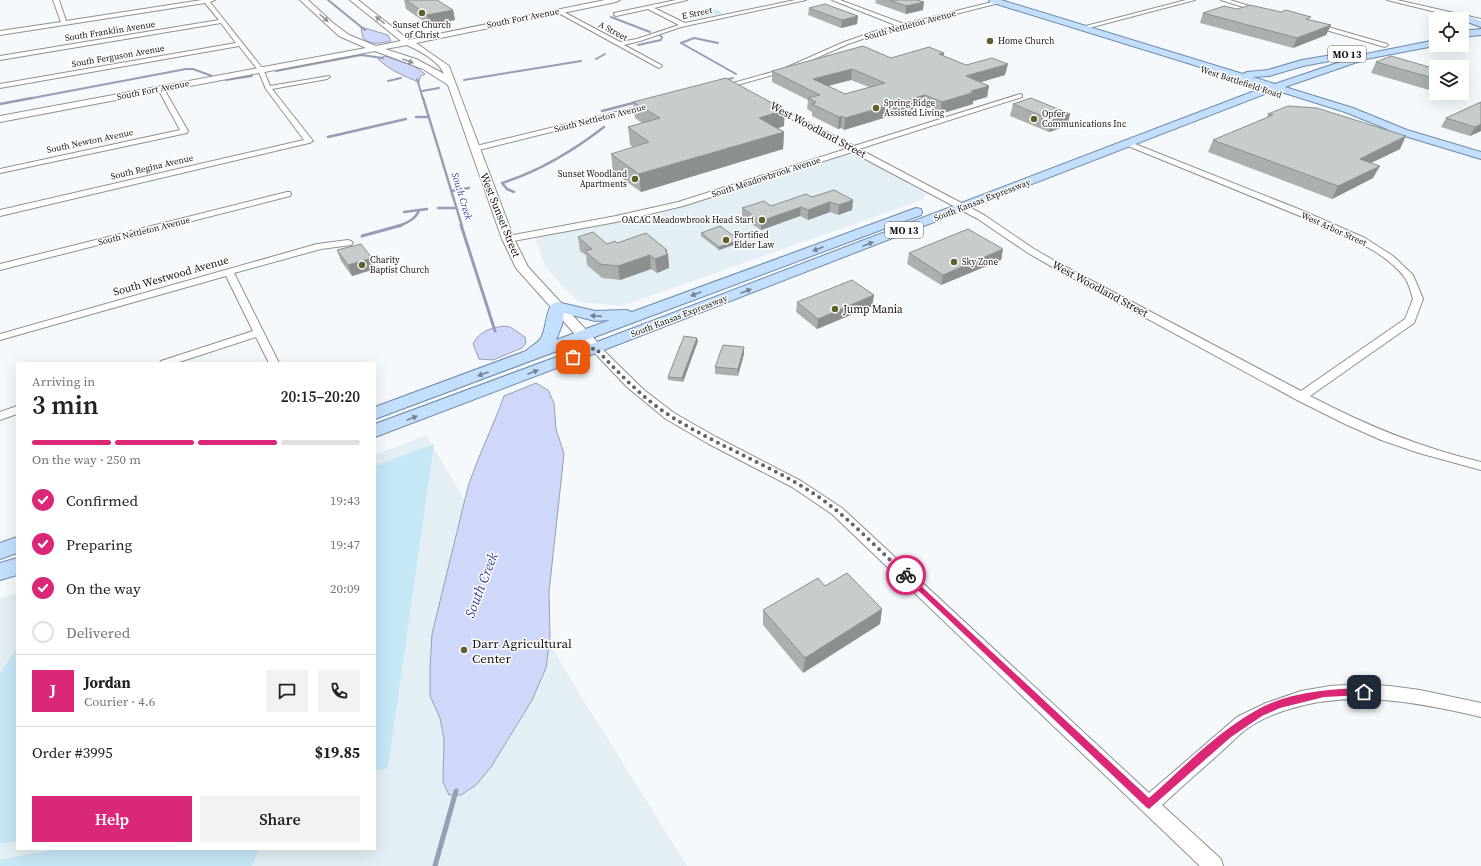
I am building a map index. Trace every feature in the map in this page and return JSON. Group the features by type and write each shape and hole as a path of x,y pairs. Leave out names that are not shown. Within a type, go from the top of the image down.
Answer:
{"main road":[{"name":"West Sunset Street","path":"304,0 344,36 434,71 451,85"},
{"name":"West Sunset Street","path":"354,0 408,42 419,47 445,66 508,239 522,268 595,348"},
{"name":"South Fort Avenue","path":"0,119 408,42 616,0"},
{"name":"West Battlefield Road","path":"997,1 1222,70 1314,105 1481,156"},
{"path":"1469,19 1481,23"},
{"name":"West Battlefield Road","path":"1081,28 1095,35 1181,62 1349,110 1402,132"},
{"path":"1469,34 1480,33"},
{"path":"1469,37 1480,33"},
{"path":"344,36 350,47 349,50 344,52"},
{"name":"South Kansas Expressway","path":"376,413 948,200 1331,62 1385,45 1429,38"},
{"name":"South Kansas Expressway","path":"1331,62 1429,44"},
{"name":"South Fort Avenue","path":"305,61 344,52 374,48"},
{"path":"1181,62 1215,75 1231,84"},
{"path":"1222,70 1244,74 1259,74 1302,63 1331,62"},
{"path":"1331,62 1300,81 1295,87 1349,110"},
{"name":"South Kansas Expressway","path":"376,431 963,208 1186,121 1264,86"},
{"path":"1186,121 1212,115 1266,98 1286,99 1314,105"},
{"path":"528,357 547,342 554,325 557,307 595,316 616,317 649,312"},
{"path":"0,551 16,545"},
{"path":"0,572 16,566"}],"street":[{"path":"56,0 64,23"},
{"path":"0,33 208,0 239,44 261,70 268,88 327,77"},
{"path":"616,14 682,0"},
{"path":"783,0 790,3"},
{"name":"E Street","path":"619,44 638,40 684,25 803,0"},
{"path":"835,0 904,26"},
{"path":"1124,16 1131,12 1177,0"},
{"path":"1081,28 1124,16 1138,15 1192,0"},
{"path":"1224,0 1268,13"},
{"path":"1390,0 1440,12"},
{"name":"South Nettleton Avenue","path":"711,90 785,70 846,43 997,1"},
{"path":"648,7 684,25"},
{"name":"A Street","path":"558,11 659,66"},
{"name":"South Franklin Avenue","path":"0,58 222,21"},
{"path":"1305,23 1385,45"},
{"name":"South Ferguson Avenue","path":"0,86 239,44"},
{"path":"732,85 743,91"},
{"name":"South Regina Avenue","path":"0,213 309,141 268,88"},
{"name":"South Newton Avenue","path":"0,171 73,152 184,132 161,89"},
{"name":"South Meadowbrook Avenue","path":"508,239 666,208 1020,96"},
{"name":"West Woodland Street","path":"765,102 992,224 1045,260 1301,397 1359,426 1385,437 1435,454 1481,466"},
{"name":"South Nettleton Avenue","path":"475,149 660,103"},
{"name":"West Arbor Street","path":"1127,144 1349,233 1384,253 1400,266 1411,278 1418,294 1419,302 1410,321 1301,397"},
{"name":"South Nettleton Avenue","path":"0,267 287,194"},
{"name":"South Westwood Avenue","path":"0,337 320,246 348,243"},
{"path":"229,272 274,362"},
{"path":"168,362 259,333"},
{"name":"West Sunset Street","path":"595,348 625,379 654,405 704,435 784,476 837,511 1214,866"},
{"path":"0,416 16,410"},
{"path":"1149,804 1243,722 1259,713 1288,702 1324,693 1374,692 1427,697 1481,710"}],"shaded area":[{"path":"714,9 723,13 698,18 689,14"},
{"path":"849,154 858,156 927,194 922,200 622,306 578,302 545,267 535,237 658,214"},
{"name":"Darr Agricultural Center","path":"426,435 584,701 687,866 0,866 0,599 16,593 16,850 376,850 376,455"},
{"path":"434,444 388,768 376,771 376,466"},
{"path":"16,650 16,841 0,844 0,673"},
{"path":"51,850 259,850 252,866 0,866 0,860"}],"water":[{"path":"361,27 388,35 391,41 373,43 366,41 363,38"},
{"path":"385,56 414,66 425,74 420,77 419,82 392,70 378,59"},
{"path":"504,326 510,327 525,337 526,343 522,348 493,360 479,359 473,344 479,336 486,331"},
{"path":"536,383 548,390 554,403 556,429 564,454 549,592 550,637 546,668 532,700 491,767 476,785 461,795 449,795 443,782 444,739 440,718 430,696 432,634 468,487 504,396"}],"building":[{"path":"406,0 437,0 453,10 427,15"},
{"path":"889,0 917,0 924,2 906,6"},
{"path":"825,4 858,16 842,20 809,8"},
{"path":"1250,5 1281,12 1286,10 1311,17 1306,19 1331,25 1297,38 1203,13 1224,6 1237,9"},
{"path":"863,46 891,58 929,47 944,53 939,54 966,65 992,58 1008,64 966,76 989,86 971,91 975,92 942,102 925,95 845,118 842,116 839,117 812,104 816,102 808,98 820,95 772,71","holes":["852,69 885,83 845,94 813,79"]},
{"path":"1391,56 1429,67 1429,77 1376,62"},
{"path":"726,78 785,110 759,118 784,132 639,174 611,154 649,142 628,127 660,118 633,102"},
{"path":"1031,98 1070,114 1052,120 1013,104"},
{"path":"1481,102 1481,124 1475,127 1446,118"},
{"path":"1288,106 1317,108 1406,136 1360,159 1380,166 1338,186 1213,140 1273,115 1268,114"},
{"path":"834,190 853,200 839,205 830,202 808,210 801,207 761,221 742,208 764,201 771,206 806,194 812,197"},
{"name":"Fortified Elder Law","path":"720,226 739,240 719,247 701,233"},
{"path":"968,229 1003,249 943,275 909,253"},
{"path":"593,232 607,244 615,241 617,243 646,233 667,250 665,251 668,254 655,259 650,255 618,266 600,264 585,251 592,249 578,237"},
{"path":"361,244 372,258 348,265 337,250"},
{"path":"852,280 874,295 818,319 797,302"},
{"path":"684,336 697,338 682,378 668,377"},
{"path":"723,345 744,347 738,369 715,367"},
{"path":"847,573 882,609 805,658 763,610 818,578 825,586"}],"waterway":[{"name":"South Creek","path":"328,0 365,30"},
{"path":"611,17 650,32"},
{"path":"638,45 661,40 662,37 659,35"},
{"path":"718,43 694,38 681,43 736,74"},
{"path":"596,59 605,54"},
{"path":"276,71 361,55 383,58"},
{"path":"464,80 581,61"},
{"path":"27,99 186,69 193,69 212,76"},
{"path":"226,80 252,76"},
{"path":"388,81 401,78"},
{"path":"725,80 733,78"},
{"name":"South Creek","path":"417,79 423,99"},
{"path":"422,91 439,88"},
{"path":"0,104 32,98"},
{"name":"South Creek","path":"423,98 429,117"},
{"path":"602,111 637,102"},
{"path":"416,117 429,117"},
{"name":"South Creek","path":"429,117 451,191"},
{"path":"328,137 406,119"},
{"path":"514,192 507,189 502,183 530,173 556,160 604,127"},
{"path":"451,191 469,188"},
{"name":"South Creek","path":"451,191 462,226"},
{"path":"438,208 456,208"},
{"path":"419,210 427,209"},
{"path":"400,226 414,218 419,210"},
{"path":"404,212 419,210"},
{"name":"South Creek","path":"461,225 495,331"},
{"path":"362,236 400,226"},
{"name":"South Creek","path":"435,866 456,791"}],"way so far":[{"path":"573,357 595,348 625,379 654,405 685,425 784,476 822,500 859,530 906,575"}],"place":[{"name":"Sunset Church of Christ","path":"422,13"},
{"name":"Home Church","path":"990,41"},
{"name":"Spring Ridge Assisted Living","path":"876,108"},
{"name":"Opfer Communications Inc","path":"1034,119"},
{"name":"Sunset Woodland Apartments","path":"635,179"},
{"name":"OACAC Meadowbrook Head Start","path":"762,220"},
{"name":"Fortified Elder Law","path":"726,240"},
{"name":"Sky Zone","path":"954,262"},
{"name":"Charity Baptist Church","path":"362,265"},
{"name":"Jump Mania","path":"835,309"},
{"name":"Darr Agricultural Center","path":"464,650"}],"route":[{"path":"906,575 1149,804 1228,734 1243,722 1259,713 1279,704 1324,693 1348,691 1364,692"}]}
